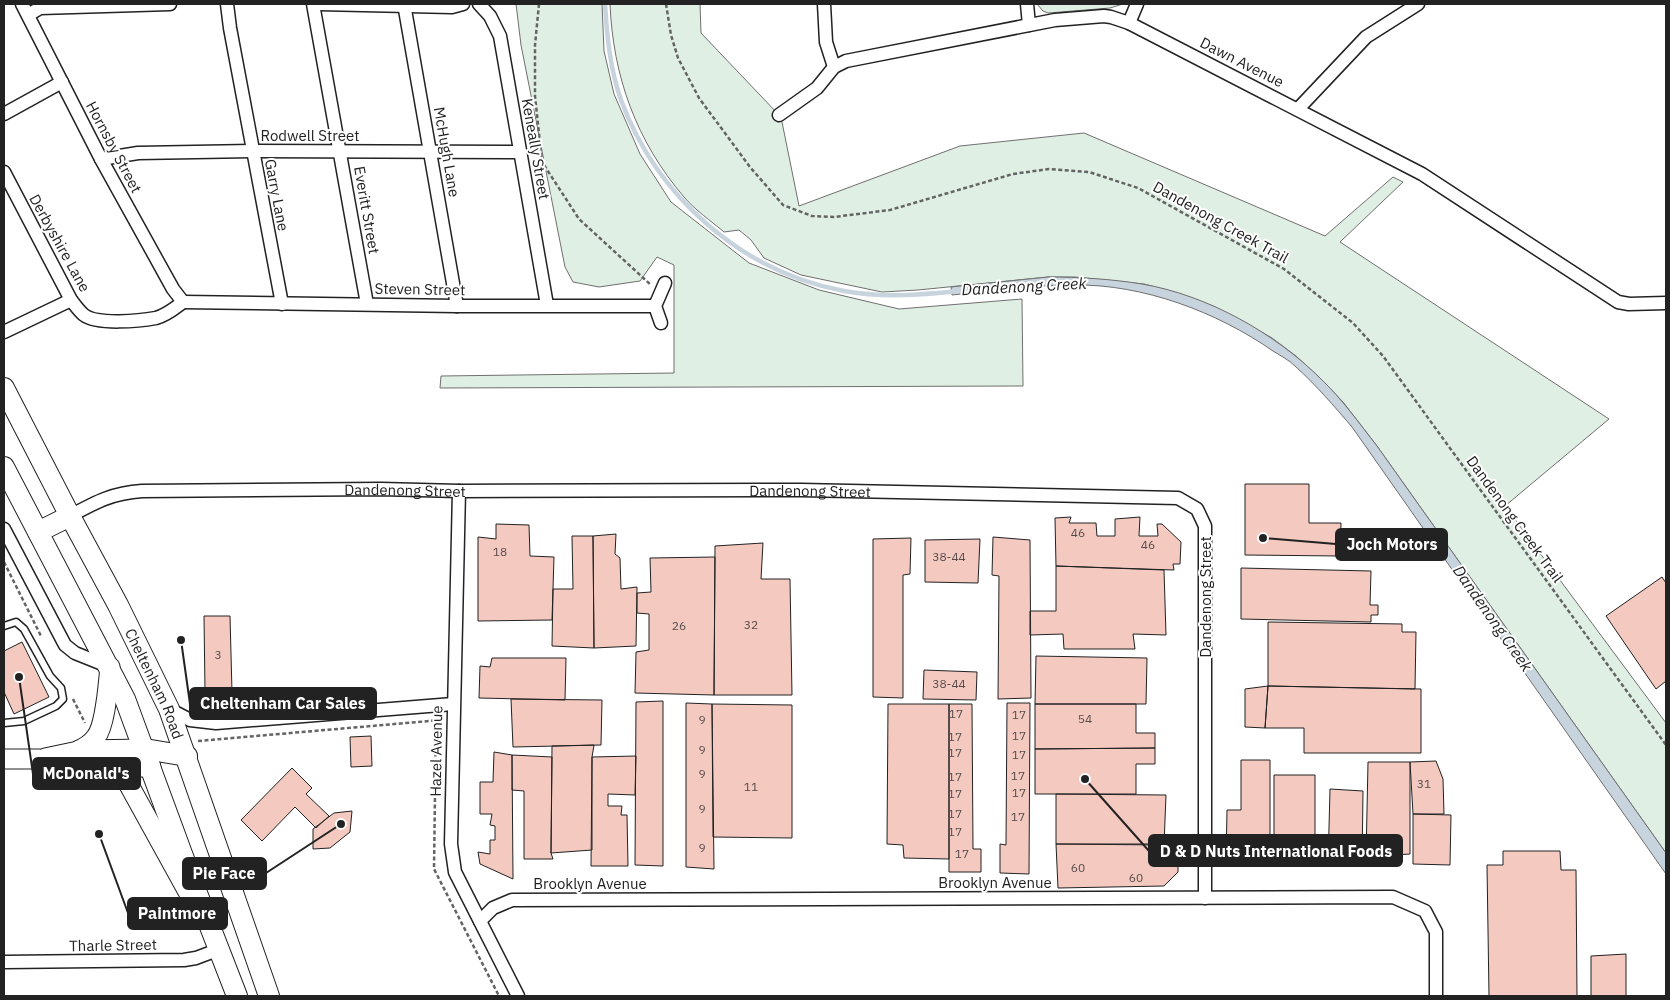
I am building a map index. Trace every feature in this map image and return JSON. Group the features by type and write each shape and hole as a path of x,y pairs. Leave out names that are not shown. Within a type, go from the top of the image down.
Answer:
{"main road":[{"name":"Cheltenham Road","path":"4,388 118,605 169,709 269,996"},
{"path":"4,467 125,699 237,996"},
{"name":"Dandenong Street","path":"38,532 70,516"},
{"path":"39,759 76,751 88,745 99,731 105,706 110,667"},
{"path":"4,759 39,759 80,767 117,768 183,747"},
{"path":"76,751 148,758"},
{"path":"117,768 124,776 219,947"}],"street":[{"path":"25,9 170,4"},
{"name":"Garry Lane","path":"227,4 252,151 282,304"},
{"name":"Everitt Street","path":"313,4 367,304"},
{"path":"318,4 405,4 452,7 464,4"},
{"name":"McHugh Lane","path":"405,4 457,306"},
{"name":"Keneally Street","path":"479,4 490,16 500,36 547,305"},
{"path":"778,115 817,88 834,67 826,42 824,4"},
{"path":"1027,4 1029,25"},
{"path":"1129,23 1137,4"},
{"path":"1298,109 1366,36 1418,4"},
{"name":"Hornsby Street","path":"25,9 101,159 173,289 183,302"},
{"name":"Dawn Avenue","path":"834,67 846,61 1055,20 1111,17 1129,23 1422,174 1618,302 1629,304 1666,303"},
{"path":"4,114 62,82"},
{"name":"Rodwell Street","path":"101,159 138,153 252,151 520,152"},
{"name":"Derbyshire Lane","path":"4,172 71,300 84,315 94,320 115,321 157,318 169,313 183,302"},
{"path":"660,294 661,323"},
{"name":"Steven Street","path":"183,302 457,306 547,305 660,294"},
{"path":"4,332 71,300"},
{"name":"Dandenong Street","path":"70,516 110,496 122,492 142,491 381,489 459,491 801,490 1178,498 1196,508 1205,526 1206,898"},
{"name":"Hazel Avenue","path":"459,491 451,844 455,872 518,996"},
{"path":"4,529 65,645 75,653 110,667"},
{"path":"169,709 190,720 216,723 453,704"},
{"name":"Brooklyn Avenue","path":"480,921 493,908 512,900 1393,897 1425,910 1436,932 1436,996"},
{"name":"Tharle Street","path":"4,962 184,960 196,958 219,947"}],"lane":[{"path":"4,626 16,622 24,629 50,676 61,688 63,699 56,706 24,721 4,723"}],"path":[{"path":"539,4 535,45 535,96 542,162 579,219 660,294"},
{"name":"Dandenong Creek Trail","path":"666,4 671,35 678,58 699,98 750,167 783,205 812,216 843,216 890,210 1013,174 1049,169 1090,172 1138,188 1284,269 1353,323 1383,356 1666,745"},
{"path":"4,562 45,644"},
{"path":"72,696 89,730 99,731"},
{"path":"183,747 196,741 453,719"}],"green space":[{"path":"516,4 602,4 604,51 614,94 640,154 671,202 749,263 819,290 899,309 1022,299 1023,386 440,388 441,376 674,373 674,265 657,257 640,281 599,287 573,282 565,267 521,45"},
{"path":"610,4 700,4 701,33 779,115 799,206 960,146 1084,133 1325,236 1393,177 1403,182 1340,242 1609,419 1505,506 1666,723 1666,853 1377,446 1343,402 1296,356 1272,338 1213,306 1144,284 1075,277 1048,277 882,292 801,275 764,258 751,240 739,230 724,232 693,206 667,176 653,153 640,130 622,82 612,31"},
{"path":"1037,4 1123,4 1110,8 1048,13 1043,11"}],"water":[{"path":"1048,277 1130,282 1166,289 1191,297 1239,318 1283,346 1321,379 1377,446 1666,853 1666,874 1352,427 1303,373 1288,360 1228,324 1178,303 1126,289 1059,285 952,295 951,287"}],"building":[{"path":"1245,484 1309,484 1309,523 1341,523 1340,556 1245,555"},
{"path":"1071,517 1069,523 1096,523 1097,536 1115,536 1115,519 1140,517 1139,536 1158,536 1157,524 1162,524 1181,542 1180,564 1173,564 1174,570 1056,566 1055,518"},
{"path":"496,524 529,525 530,556 554,557 552,620 478,621 478,537 496,539"},
{"path":"616,534 615,554 620,558 621,589 637,587 636,646 594,648 593,536"},
{"path":"572,536 593,536 594,648 552,646 553,589 573,589"},
{"path":"993,537 1030,540 1031,698 998,699 999,576 992,575"},
{"path":"911,538 910,574 903,575 903,698 873,697 873,539"},
{"path":"980,539 978,583 925,582 925,540"},
{"path":"763,543 761,579 790,579 792,695 714,695 715,546"},
{"path":"715,557 714,695 635,693 636,652 649,650 649,614 637,613 637,593 651,592 650,558"},
{"path":"1056,566 1164,570 1166,635 1133,634 1135,649 1064,649 1063,634 1030,635 1030,611 1056,611"},
{"path":"1241,568 1371,571 1370,605 1378,605 1378,615 1371,615 1371,622 1241,619"},
{"path":"1662,577 1666,583 1666,681 1656,689 1606,616"},
{"path":"204,616 230,616 232,692 205,692"},
{"path":"1268,622 1402,624 1402,632 1416,632 1415,689 1268,686"},
{"path":"22,642 49,697 14,714 4,692 4,651"},
{"path":"1036,656 1147,658 1146,704 1035,704"},
{"path":"492,658 566,658 565,700 479,698 480,666 490,667"},
{"path":"924,670 977,672 976,700 923,699"},
{"path":"1268,686 1421,689 1421,753 1304,753 1304,728 1265,728"},
{"path":"1268,686 1265,728 1245,727 1245,689"},
{"path":"511,699 602,700 601,745 513,747"},
{"path":"663,701 663,866 635,865 636,702"},
{"path":"686,703 712,704 714,869 686,867"},
{"path":"1007,703 1030,703 1029,874 1000,873 1000,844 1006,845"},
{"path":"712,704 792,705 792,838 713,837"},
{"path":"888,704 949,704 949,859 904,858 903,845 887,844"},
{"path":"949,704 972,704 973,849 981,849 981,872 949,872"},
{"path":"1035,704 1136,704 1136,733 1155,733 1155,748 1035,749"},
{"path":"371,736 372,766 351,767 350,737"},
{"path":"594,745 592,757 592,850 551,853 552,746"},
{"path":"1155,748 1155,764 1136,764 1136,794 1035,794 1035,749"},
{"path":"494,752 512,755 513,879 480,864 478,852 490,854 490,840 495,840 495,826 490,825 492,814 480,814 480,782 493,782"},
{"path":"512,755 552,757 551,853 553,859 524,859 524,791 512,790"},
{"path":"636,756 635,795 608,794 608,806 622,806 621,815 627,815 628,866 591,866 592,757"},
{"path":"1241,760 1270,760 1270,861 1226,861 1227,810 1241,810"},
{"path":"1436,761 1443,779 1444,814 1413,814 1410,762"},
{"path":"1368,762 1410,762 1410,854 1395,855 1394,847 1376,846 1378,857 1366,858"},
{"path":"292,768 312,788 306,794 329,816 316,828 295,807 262,841 241,820"},
{"path":"1274,775 1315,775 1315,864 1301,864 1301,852 1274,852"},
{"path":"1330,789 1363,791 1362,866 1328,866"},
{"path":"1056,794 1166,795 1164,845 1056,844"},
{"path":"352,811 350,832 330,848 313,849 313,829 334,813"},
{"path":"1413,814 1451,815 1450,865 1413,864"},
{"path":"1056,844 1178,844 1178,872 1164,886 1058,888"},
{"path":"1503,851 1560,851 1561,870 1576,870 1577,996 1489,996 1487,865 1503,865"},
{"path":"1626,954 1626,996 1591,996 1591,956"}],"waterway":[{"name":"Dandenong Creek","path":"605,4 614,76 621,100 637,135 657,168 680,198 708,225 738,248 771,267 807,281 844,291 873,295 915,295 958,291"}],"place":[{"name":"Joch Motors","path":"1263,538"},
{"name":"Cheltenham Car Sales","path":"181,640"},
{"name":"McDonald's","path":"19,677"},
{"name":"D & D Nuts International Foods","path":"1085,779"},
{"name":"Pie Face","path":"341,824"},
{"name":"Paintmore","path":"99,834"}]}
